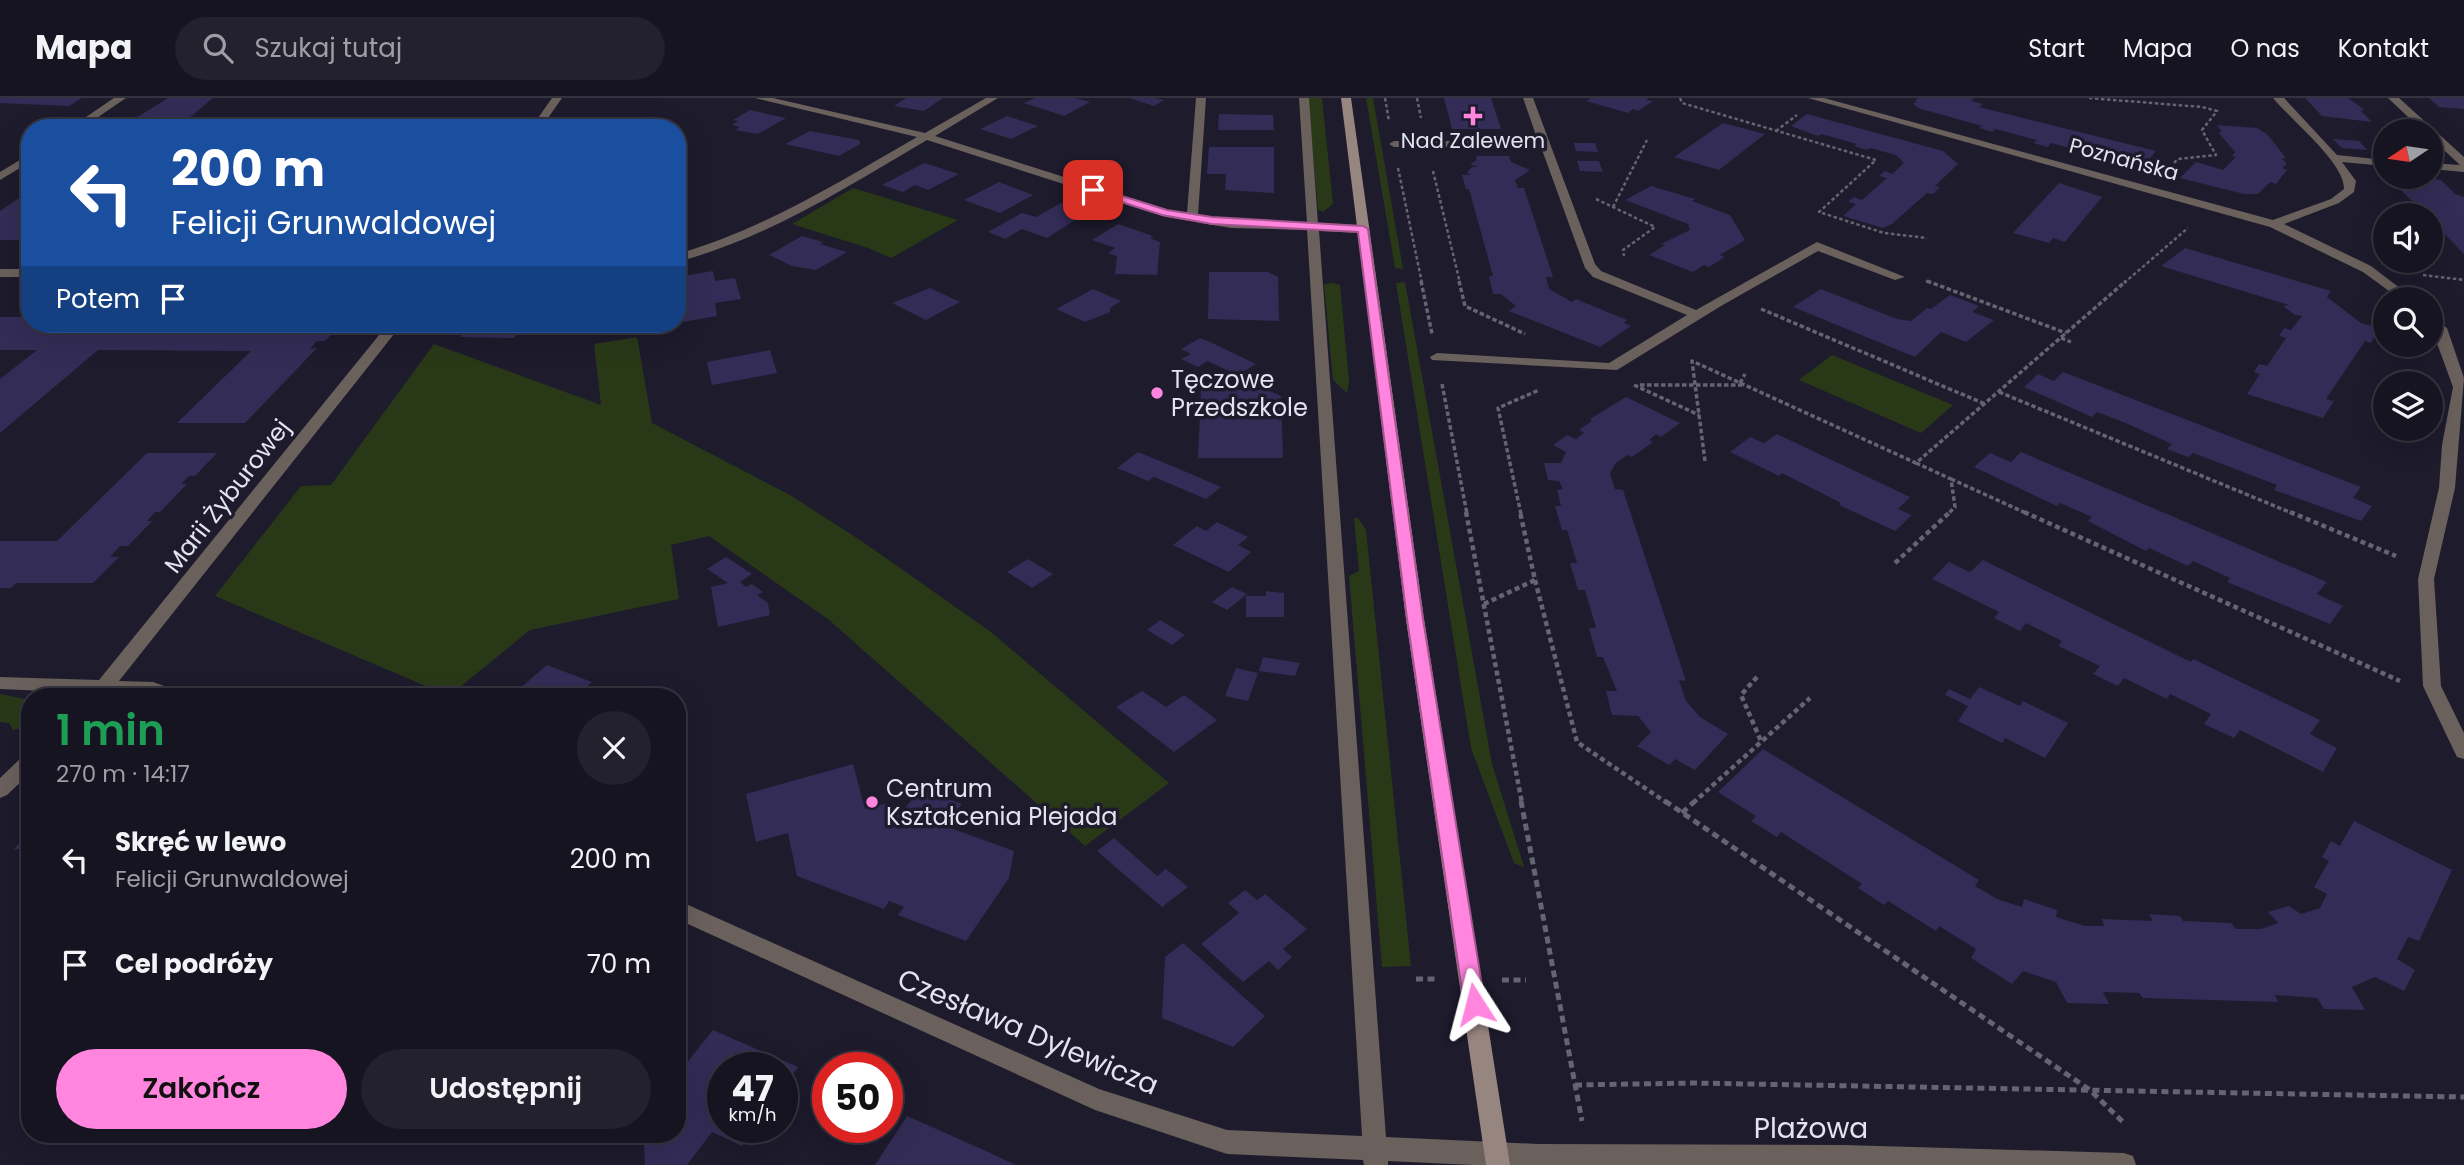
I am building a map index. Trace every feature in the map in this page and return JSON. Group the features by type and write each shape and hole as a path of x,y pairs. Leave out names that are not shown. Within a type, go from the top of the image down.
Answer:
{"main road":[{"path":"1346,98 1415,619 1497,1160"}],"street":[{"path":"89,119 121,98"},
{"path":"542,119 557,98"},
{"path":"760,98 925,136 1166,213 1192,218 1312,228 1363,229"},
{"path":"686,255 725,244 791,214 993,98"},
{"path":"1192,218 1201,98"},
{"path":"1304,98 1312,178 1312,228 1375,1157"},
{"path":"1528,98 1589,265 1597,274 1698,315"},
{"name":"Poznańska","path":"1813,98 2274,224 2367,269 2392,287"},
{"path":"2274,224 2335,201 2350,190 2350,181 2334,158 2278,98"},
{"path":"2393,98 2416,119"},
{"path":"1394,144 1545,144"},
{"path":"2443,144 2464,163"},
{"path":"2334,158 2373,162"},
{"path":"0,177 21,163"},
{"path":"2443,167 2464,169"},
{"path":"1437,357 1612,367 1818,246 1899,277"},
{"path":"0,273 21,273"},
{"name":"Marii Żyburowej","path":"104,688 388,333"},
{"path":"2443,337 2460,387 2449,444 2447,488 2426,579 2432,686 2464,752"},
{"path":"0,683 64,688"},
{"path":"0,790 21,770"},
{"name":"Czesława Dylewicza","path":"686,913 1095,1099 1227,1142 1375,1157 1497,1160"},
{"name":"Plażowa","path":"1497,1160 1589,1156 1844,1157 2124,1165"}],"path":[{"path":"1385,98 1589,1156"},
{"path":"1417,98 1465,306 1536,339"},
{"path":"1680,98 1682,103 1876,160 1819,212 1884,233 1927,238"},
{"path":"2089,98 2202,107 2217,111 2202,130 2216,155 2178,159 2163,174"},
{"path":"1612,207 1647,140"},
{"path":"1558,180 1654,228 1623,250 1626,264"},
{"path":"1916,463 2198,220"},
{"path":"1899,277 1912,276 2067,333"},
{"path":"1731,296 1985,404"},
{"path":"2061,338 2071,342"},
{"path":"1705,461 1692,360 2404,682"},
{"path":"1595,367 1699,415"},
{"path":"1742,384 1745,374"},
{"path":"1635,386 1742,384"},
{"path":"1545,387 1498,408 1535,580 1577,742 2090,1090 2125,1124"},
{"path":"1999,392 2396,556"},
{"path":"1895,563 1955,507 1951,479"},
{"path":"1483,604 1535,580"},
{"path":"1757,677 1741,695 1761,741"},
{"path":"1682,813 1810,698"},
{"path":"1575,1085 1694,1083 2464,1097"}],"green space":[{"path":"1308,98 1322,98 1333,204 1323,212 1318,210"},
{"path":"1366,98 1373,98 1403,269 1395,268"},
{"path":"853,188 958,220 891,258 792,224"},
{"path":"1405,282 1492,764 1524,867 1514,863 1471,748 1396,283"},
{"path":"1324,284 1340,285 1349,381 1347,393 1333,380"},
{"path":"637,337 652,423 790,495 863,542 991,632 1169,783 1085,846 828,619 709,536 671,545 679,599 530,630 459,688 430,688 215,596 301,486 331,485 434,344 601,405 594,344"},
{"path":"1832,355 1953,405 1921,433 1799,380"},
{"path":"1354,518 1358,518 1366,530 1411,966 1382,967 1349,576 1359,571"},
{"path":"0,694 21,698 21,728 13,730 9,723 0,722"}],"building":[{"path":"0,98 82,98 69,106 0,103"},
{"path":"168,98 213,98 188,119 134,119"},
{"path":"906,98 943,98 924,111 894,106"},
{"path":"1035,98 1075,98 1090,102 1064,116 1024,103"},
{"path":"1129,98 1155,98 1164,100 1154,106"},
{"name":"Nad Zalewem","path":"1444,98 1491,98 1501,129 1452,129"},
{"path":"1591,98 1649,98 1646,100 1653,101 1638,111 1633,109 1628,113 1586,101"},
{"path":"1918,98 1974,98 1971,101 1983,104 1979,107 2156,151 2143,167 2116,160 2113,164 2098,160 2101,156 2051,143 2048,147 2033,143 2037,140 1995,129 1992,132 1979,128 1982,126 1918,108 1913,103 1917,103 1915,101"},
{"path":"2305,98 2348,98 2365,110 2360,110 2372,122 2322,116"},
{"path":"2429,98 2464,98 2464,109 2439,107"},
{"path":"750,110 786,118 758,134 735,130 740,127 732,125 739,121 733,120"},
{"path":"1219,114 1273,115 1274,130 1218,130"},
{"path":"1807,114 1943,151 1958,164 1935,186 1940,187 1933,194 1927,193 1892,224 1883,228 1843,216 1856,204 1848,202 1854,197 1862,200 1887,178 1879,176 1885,171 1892,174 1904,163 1896,155 1870,148 1867,150 1854,146 1857,144 1821,134 1818,136 1791,126"},
{"path":"1007,116 1038,126 1011,139 980,129"},
{"path":"1723,123 1765,134 1719,170 1674,157"},
{"path":"2217,125 2257,128 2267,134 2286,158 2282,158 2287,164 2282,168 2287,170 2276,184 2270,182 2258,194 2244,194 2180,178 2196,162 2223,170 2236,157 2232,156 2235,152 2218,132 2222,132"},
{"path":"810,131 859,140 860,144 839,156 785,144"},
{"path":"2333,139 2359,141 2367,150 2342,148"},
{"path":"1574,143 1595,143 1598,152 1576,151"},
{"path":"1209,147 1274,147 1274,193 1225,190 1226,174 1207,174"},
{"path":"1476,156 1509,156 1511,162 1530,170 1515,180 1518,188 1524,188 1553,277 1546,277 1549,289 1572,302 1576,299 1627,320 1624,323 1631,326 1600,347 1509,311 1516,306 1501,294 1493,294 1489,276 1493,276 1469,189 1466,189 1462,175 1471,175 1467,173 1472,167 1478,167 1470,164 1477,160"},
{"path":"1577,161 1599,161 1603,172 1580,171"},
{"path":"924,163 959,174 928,190 915,185 903,192 882,185"},
{"path":"999,182 1033,195 1000,213 964,200"},
{"path":"2443,182 2455,194 2464,197 2464,254 2443,232 2443,203 2414,203 2400,189 2443,189"},
{"path":"2059,183 2102,197 2065,242 2053,238 2049,243 2013,233"},
{"path":"1651,186 1695,199 1692,201 1730,215 1745,240 1720,255 1725,257 1709,267 1704,265 1693,272 1649,255 1665,245 1661,244 1690,230 1688,224 1625,200"},
{"path":"21,197 21,240 0,240 0,211"},
{"path":"1061,203 1086,213 1047,238 1022,229 1005,239 988,232 1022,213 1036,217"},
{"path":"1118,224 1153,236 1150,238 1160,242 1157,275 1115,274 1117,256 1108,253 1115,248 1092,240"},
{"path":"802,236 847,252 816,270 792,266 769,255"},
{"path":"2185,248 2331,291 2327,297 2361,323 2373,326 2373,339 2371,343 2365,341 2326,399 2334,401 2323,418 2247,394 2260,374 2254,372 2259,364 2267,366 2286,338 2279,336 2284,328 2291,330 2302,316 2295,315 2283,306 2289,305 2161,266"},
{"path":"713,271 715,281 735,278 741,299 715,303 717,316 686,321 686,276"},
{"path":"1209,272 1268,272 1278,277 1279,321 1208,319"},
{"path":"930,288 960,302 926,320 892,303"},
{"path":"1093,289 1121,301 1110,308 1110,312 1085,322 1056,309"},
{"path":"1821,289 1897,319 1911,321 1950,295 1979,306 1972,312 1994,320 1966,342 1941,332 1915,357 1793,307"},
{"path":"0,317 21,317 21,333 333,333 325,341 317,341 310,349 317,348 245,423 177,423 251,351 98,350 0,433 0,379 37,350 0,350"},
{"path":"463,333 518,333 514,338 460,337"},
{"path":"1200,338 1256,364 1238,375 1207,361 1198,367 1181,359 1191,354 1181,349"},
{"path":"770,350 777,373 712,385 707,362"},
{"path":"2063,372 2361,487 2353,498 2372,506 2361,521 2274,490 2277,485 2193,453 2188,457 2167,449 2172,444 2128,424 2097,412 2092,417 2024,387 2038,374 2054,381"},
{"path":"1201,390 1267,390 1281,396 1283,458 1198,458"},
{"path":"1626,397 1680,423 1661,437 1656,434 1649,440 1653,442 1632,457 1627,455 1615,464 1610,474 1615,489 1623,490 1686,681 1679,680 1686,701 1700,717 1728,734 1695,770 1675,759 1669,765 1637,746 1651,732 1638,716 1612,715 1606,691 1617,691 1603,657 1597,657 1589,628 1596,628 1585,590 1578,590 1570,563 1577,563 1567,530 1562,530 1555,506 1561,506 1557,490 1563,489 1559,481 1548,480 1544,463 1561,463 1566,452 1553,445 1567,435 1576,439 1584,433 1579,430 1592,421 1590,419"},
{"path":"1777,434 1910,497 1898,509 1912,515 1895,531 1839,505 1841,503 1782,473 1779,476 1730,452 1750,437 1764,443"},
{"path":"1138,452 1221,487 1206,499 1154,477 1148,481 1117,468"},
{"path":"2021,452 2327,582 2317,594 2343,606 2330,624 2227,582 2230,578 2193,561 2188,566 2149,548 2146,551 2088,521 2092,517 2060,503 2057,506 1974,467 1990,453 2011,462"},
{"path":"147,453 217,453 195,476 189,476 181,484 187,484 160,512 155,512 147,521 152,521 128,546 120,546 110,557 119,557 93,583 16,583 11,588 0,588 0,541 57,541"},
{"path":"1217,522 1248,537 1238,545 1251,552 1229,572 1173,545 1197,526 1206,531"},
{"path":"726,557 752,574 740,582 746,587 752,584 763,592 757,595 768,603 770,615 718,627 711,587 728,583 707,569"},
{"path":"1028,559 1053,574 1032,588 1007,572"},
{"path":"1983,560 2191,662 2193,659 2320,720 2310,734 2337,748 2323,772 2240,730 2234,738 2204,724 2211,714 2170,694 2167,699 2124,678 2118,686 2093,674 2100,666 2058,646 2062,641 2026,623 2020,631 1994,618 1999,612 1932,579 1949,562 1970,572"},
{"path":"1232,587 1247,594 1227,610 1212,602"},
{"path":"1266,591 1284,593 1284,617 1246,617 1246,596 1266,596"},
{"path":"1160,620 1185,635 1172,645 1147,630"},
{"path":"1263,657 1300,663 1295,676 1259,671"},
{"path":"547,665 592,682 585,688 520,688"},
{"path":"1236,668 1258,673 1248,701 1225,696"},
{"path":"1979,687 2020,706 2023,701 2068,723 2045,758 2005,738 2002,743 1958,721 1968,706 1945,695 1949,689 1970,699"},
{"path":"1142,691 1166,707 1184,695 1217,720 1174,752 1116,707"},
{"path":"1763,749 1979,880 1975,886 1997,899 2022,907 2024,899 2057,910 2056,917 2085,926 2104,926 2102,919 2153,921 2149,914 2180,916 2183,921 2231,923 2236,929 2261,929 2278,923 2268,912 2289,906 2301,914 2320,908 2327,894 2314,887 2329,861 2322,857 2331,841 2340,846 2354,821 2452,870 2419,941 2408,937 2397,959 2415,970 2404,991 2375,977 2352,987 2365,1010 2324,1009 2317,998 2275,995 2278,1002 2143,998 2139,993 2103,992 2109,1004 2067,1003 2056,982 2023,971 2012,984 1971,958 1976,949 1939,926 1936,931 1888,901 1884,905 1858,888 1862,884 1781,832 1777,837 1751,821 1756,816 1718,792"},
{"path":"853,764 865,809 884,804 903,811 920,789 962,804 945,826 1014,851 1009,878 966,941 898,915 904,907 889,901 884,909 797,876 788,833 756,842 746,794"},
{"path":"1114,838 1157,876 1166,869 1188,887 1162,907 1097,851"},
{"path":"1245,890 1257,900 1265,894 1307,929 1283,949 1292,957 1278,970 1269,961 1243,982 1201,944 1239,913 1228,903"},
{"path":"1183,943 1265,1016 1233,1047 1162,1018 1165,957"},
{"path":"713,1030 764,1052 707,1052 707,1139 687,1165 645,1165 644,1146 646,1143 686,1143 686,1064"},
{"path":"907,1116 1016,1165 875,1165 889,1143 903,1143 903,1122"}],"place":[{"name":"Nad Zalewem","path":"1473,116"},
{"name":"Tęczowe Przedszkole","path":"1157,393"},
{"name":"Centrum Kształcenia Plejada","path":"872,802"}],"route":[{"path":"1093,190 1166,213 1212,221 1363,229 1415,619 1475,1004"}]}
